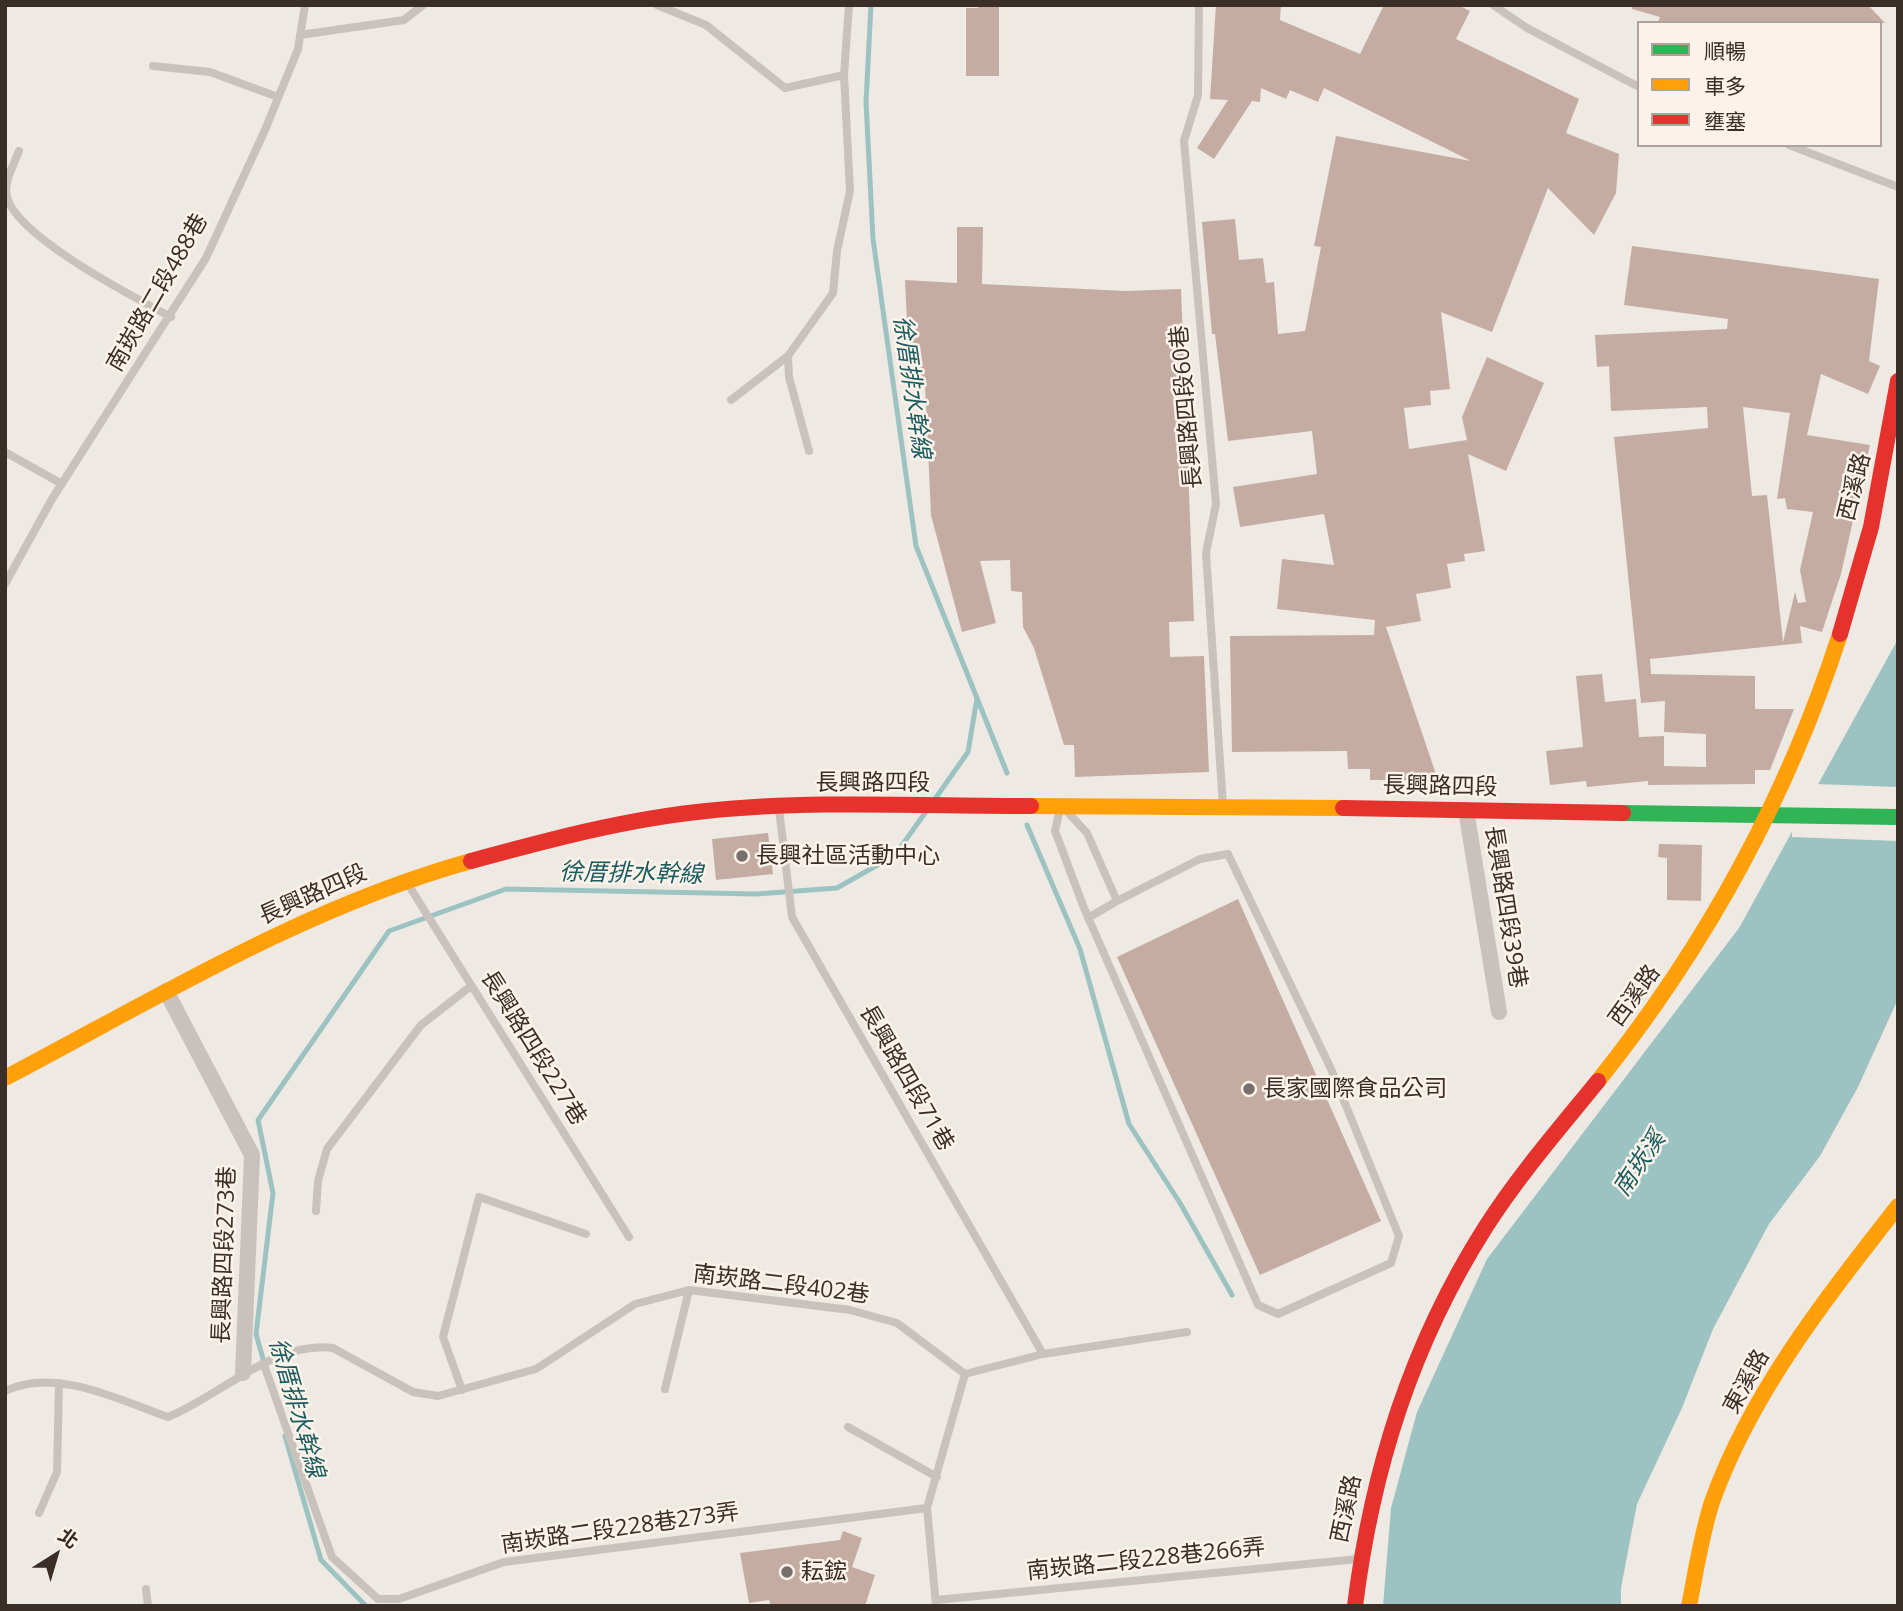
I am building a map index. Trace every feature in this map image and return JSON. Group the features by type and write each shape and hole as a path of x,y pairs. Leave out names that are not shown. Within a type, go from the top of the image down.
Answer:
{"street":[{"name":"西溪路","path":"1355,1606 1359,1559 1385,1435 1413,1357 1441,1301 1518,1180 1653,1013 1718,911 1769,813 1840,640 1891,436 1898,381"},
{"name":"長興路四段","path":"5,1078 311,917 405,879 580,831 705,811 779,807 1061,805 1769,813 1898,817"},
{"name":"長興路四段39巷","path":"1466,810 1499,1012"},
{"name":"長興路四段273巷","path":"166,991 252,1155 243,1373"},
{"name":"東溪路","path":"1689,1606 1715,1493 1745,1432 1788,1354 1898,1206"}],"lane":[{"name":"南崁路二段488巷","path":"5,583 61,484 171,317 206,258 298,49 305,5"},
{"path":"300,35 404,20 423,5"},
{"path":"657,5 706,25 785,88 844,75"},
{"path":"731,400 788,356 833,293 836,251 850,191 844,75 849,5"},
{"name":"長興路四段60巷","path":"1199,5 1198,96 1184,141 1216,504 1206,553 1223,806"},
{"path":"1493,5 1527,28 1637,86"},
{"path":"153,66 210,72 278,97"},
{"path":"1794,147 1898,187"},
{"path":"19,151 8,178 6,197 22,222 96,277 171,317"},
{"path":"788,356 789,377 809,451"},
{"path":"5,452 61,484"},
{"path":"1061,805 1087,833 1117,901"},
{"path":"1061,805 1055,831 1088,918 1258,1305 1278,1314 1391,1263 1399,1236 1331,1069 1228,854 1200,859 1088,918"},
{"name":"長興路四段71巷","path":"779,807 792,917 1043,1354"},
{"name":"長興路四段227巷","path":"405,879 629,1237"},
{"path":"316,1211 318,1181 327,1149 421,1026 471,986"},
{"path":"462,1390 443,1337 479,1197 586,1234"},
{"path":"665,1389 689,1290"},
{"name":"南崁路二段402巷","path":"5,1391 14,1387 60,1383 89,1390 167,1418 188,1409 243,1373 296,1351 320,1346 333,1348 413,1392 438,1396 537,1369 635,1304 689,1290 850,1310 897,1322 965,1374"},
{"path":"936,1603 927,1508 965,1374 1043,1354 1187,1332"},
{"name":"南崁路二段228巷273弄","path":"264,1365 332,1557 378,1599 398,1599 504,1562 927,1508"},
{"path":"39,1513 57,1472 60,1383"},
{"path":"848,1427 937,1476"},
{"name":"南崁路二段228巷266弄","path":"936,1603 1359,1559"},
{"path":"146,1590 148,1606"}],"water":[{"name":"南崁溪","path":"1898,639 1898,999 1858,1087 1820,1156 1769,1224 1713,1329 1682,1408 1637,1504 1621,1588 1621,1606 1383,1606 1391,1508 1417,1412 1487,1259 1739,928"}],"pier":[{"path":"1816,784 1898,787 1898,841 1792,837 1792,827"}],"building":[{"path":"978,5 999,5 999,76 966,76 966,8 978,8"},
{"path":"1216,5 1281,5 1280,20 1360,54 1384,5 1458,5 1470,11 1456,39 1579,99 1566,133 1619,154 1616,193 1594,235 1548,188 1492,332 1441,312 1450,389 1430,391 1431,405 1404,408 1409,449 1467,440 1462,417 1487,357 1544,383 1506,471 1468,454 1485,551 1464,554 1465,561 1447,564 1451,588 1416,594 1421,621 1386,627 1438,780 1370,780 1370,769 1348,769 1347,751 1232,752 1230,636 1374,635 1375,620 1277,609 1282,559 1334,565 1324,514 1240,527 1233,487 1317,474 1312,431 1228,441 1215,334 1212,334 1202,222 1235,219 1239,260 1263,258 1266,283 1274,282 1278,334 1305,331 1321,247 1314,246 1336,136 1471,161 1324,88 1318,102 1290,90 1286,99 1261,88 1260,102 1252,101 1214,159 1197,148 1228,100 1210,99"},
{"path":"1632,5 1868,5 1885,23 1659,21 1660,17 1632,9"},
{"path":"957,227 983,227 982,284 1125,291 1181,289 1194,621 1169,622 1170,657 1204,656 1209,772 1075,777 1074,745 1064,745 1034,648 1023,627 1022,592 1011,591 1010,560 980,561 996,623 962,632 931,515 925,384 910,384 905,280 957,283"},
{"path":"1632,246 1879,279 1869,361 1880,366 1868,394 1821,374 1807,435 1870,445 1841,574 1822,632 1800,626 1802,643 1650,659 1651,674 1755,676 1755,709 1794,709 1770,770 1755,770 1755,784 1648,785 1648,781 1587,787 1586,781 1550,785 1546,751 1583,747 1576,676 1602,674 1605,702 1636,699 1639,737 1664,736 1664,766 1706,767 1706,734 1664,732 1665,701 1641,703 1614,437 1708,428 1707,407 1611,411 1609,366 1597,367 1595,335 1727,329 1728,319 1624,305","holes":["1743,407 1790,413 1777,499 1785,498 1787,509 1813,512 1800,570 1806,602 1798,603 1795,592 1783,642 1767,495 1752,496"]},
{"name":"長興社區活動中心","path":"768,833 773,874 716,880 712,839"},
{"path":"1659,844 1702,845 1701,901 1667,900 1667,858 1658,857"},
{"name":"長家國際食品公司","path":"1238,899 1381,1221 1260,1275 1117,957"},
{"name":"耘鋐","path":"843,1531 862,1538 852,1567 875,1575 865,1606 771,1606 769,1600 749,1603 740,1553 840,1540"}],"waterway":[{"name":"徐厝排水幹線","path":"871,5 866,102 873,239 916,546 1007,773"},
{"name":"徐厝排水幹線","path":"935,799 968,752 977,698"},
{"name":"徐厝排水幹線","path":"265,1366 256,1334 273,1193 258,1120 389,931 506,889 757,894 837,888 895,855 925,813"},
{"path":"1027,825 1080,949 1129,1124 1180,1203 1232,1295"},
{"name":"徐厝排水幹線","path":"285,1436 321,1560 366,1606"}],"traffic: fast":[{"path":"1623,813 1898,817"}],"traffic: slow":[{"path":"1598,1081 1674,977 1740,868 1795,754 1840,634"},
{"path":"1031,806 1343,808"},
{"path":"5,1078 175,986 291,929 410,880 471,861"},
{"path":"1689,1606 1712,1502 1728,1461 1748,1422 1793,1347 1898,1206"}],"traffic: jam":[{"path":"1840,634 1871,527 1898,381"},
{"path":"471,861 617,825 706,811 827,805 1031,806"},
{"path":"1343,808 1623,813"},
{"path":"1355,1606 1362,1556 1384,1457 1416,1363 1436,1317 1459,1272 1511,1190 1598,1081"}],"place":[{"name":"長興社區活動中心","path":"742,856"},
{"name":"長家國際食品公司","path":"1249,1089"},
{"name":"耘鋐","path":"787,1572"}]}
